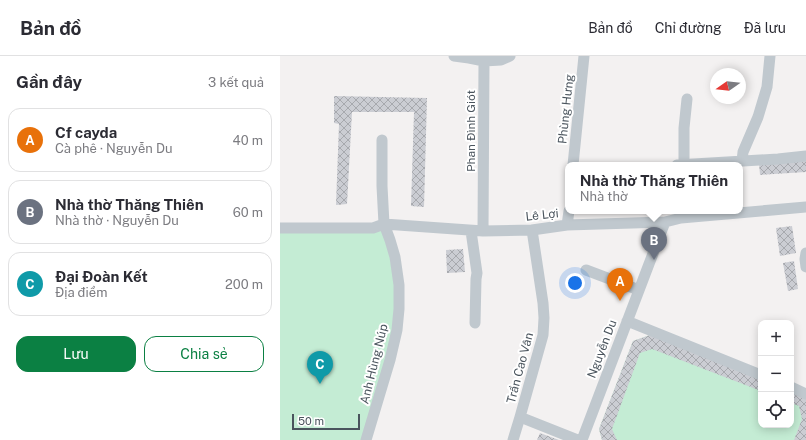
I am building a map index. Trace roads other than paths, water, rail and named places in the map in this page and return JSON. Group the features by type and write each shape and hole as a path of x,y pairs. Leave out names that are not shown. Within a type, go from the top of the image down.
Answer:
{"street":[{"path":"454,56 484,61 501,60 510,56"},
{"name":"Phùng Hưng","path":"573,162 584,56"},
{"path":"742,161 743,152 758,117 766,87 770,56"},
{"name":"Phan Đình Giót","path":"483,231 484,61"},
{"path":"684,162 684,128 687,99"},
{"name":"Anh Hùng Núp","path":"366,440 390,360 397,330 399,309 399,285 395,257 384,224 382,140"},
{"path":"728,162 806,156"},
{"name":"Lê Lợi","path":"743,211 806,207"},
{"path":"567,225 569,214"},
{"name":"Lê Lợi","path":"280,228 373,228 384,224 471,231 532,230 567,225 665,222 681,214"},
{"path":"280,221 372,220 384,224"},
{"name":"Nguyễn Du","path":"582,440 665,222"},
{"name":"Trần Cao Vân","path":"513,440 543,336 543,303 532,230"},
{"path":"471,231 477,273 475,323"},
{"path":"806,253 806,267"},
{"path":"586,270 639,290"},
{"path":"627,321 758,374"},
{"path":"794,388 806,394"},
{"path":"520,417 578,440"}],"place":[{"name":"Nhà thờ Thăng Thiên","path":"654,260"},
{"name":"Cf cayda","path":"620,301"},
{"name":"Đại Đoàn Kết","path":"320,384"}]}
